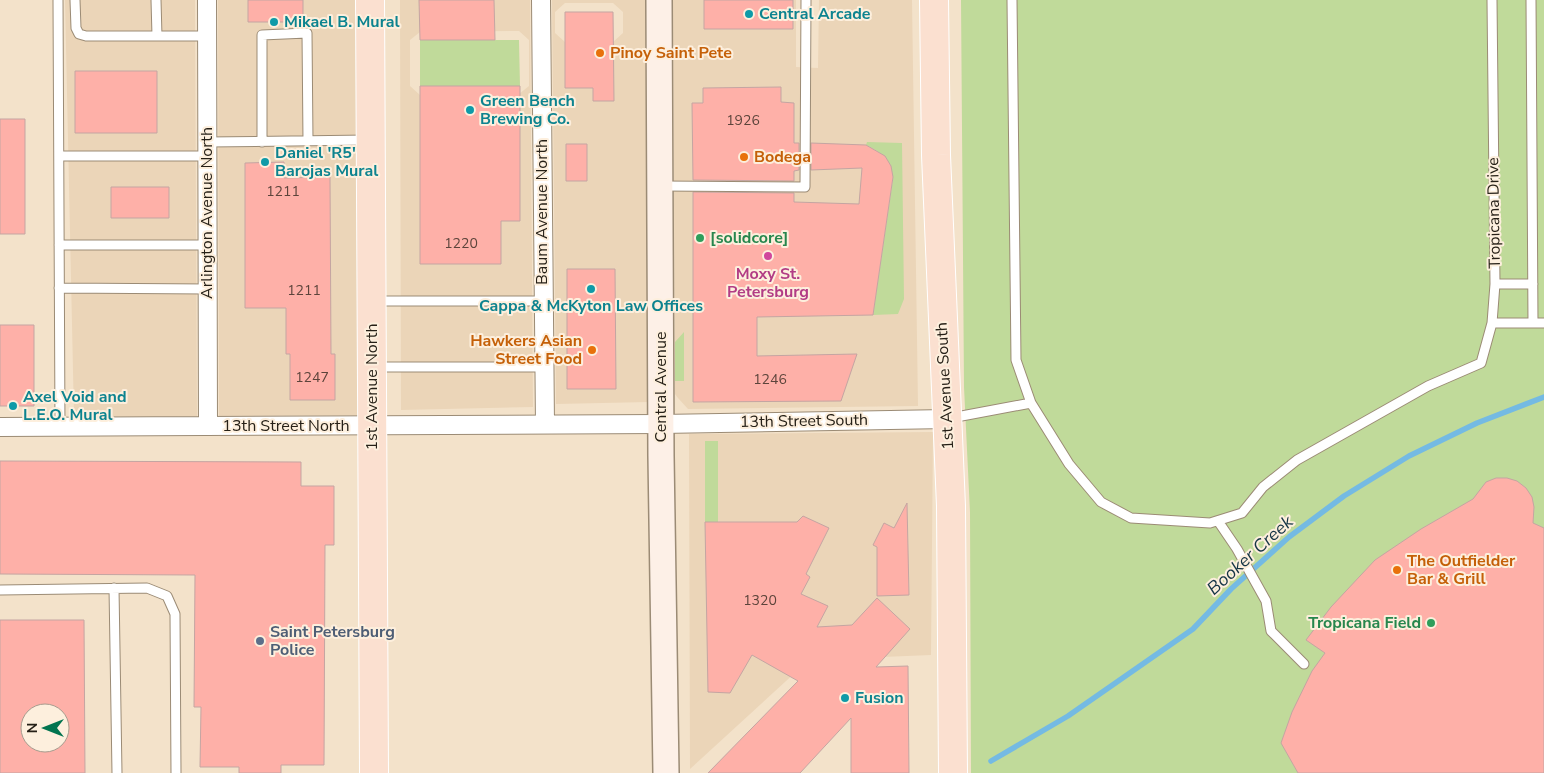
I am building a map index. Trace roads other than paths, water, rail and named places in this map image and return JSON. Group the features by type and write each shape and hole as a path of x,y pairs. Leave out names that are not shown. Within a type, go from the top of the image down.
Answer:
{"main road":[{"name":"1st Avenue North","path":"370,0 374,773"},
{"name":"1st Avenue South","path":"934,0 936,155 951,506 952,773"}],"street":[{"name":"Arlington Avenue North","path":"207,0 208,426"},
{"name":"Baum Avenue North","path":"542,0 544,424"},
{"name":"Central Avenue","path":"659,0 662,771"},
{"name":"13th Street South","path":"661,424 947,419"},
{"name":"13th Street North","path":"0,427 661,424"}],"lane":[{"path":"58,0 60,427"},
{"path":"75,0 76,28 79,34 86,36 207,36"},
{"path":"156,0 157,36"},
{"path":"660,186 805,187 806,0"},
{"path":"1012,0 1016,360 1031,403 1069,464 1102,502 1131,518 1210,524 1242,513 1264,487 1296,460 1428,386 1481,363 1492,323 1495,284"},
{"name":"Tropicana Drive","path":"1492,0 1495,284 1532,284"},
{"path":"1531,0 1532,323"},
{"path":"262,142 262,35 307,33 308,141"},
{"path":"59,156 207,149 262,142 371,140"},
{"path":"59,245 208,245"},
{"path":"59,288 208,289"},
{"path":"371,302 543,301"},
{"path":"1492,323 1544,323"},
{"path":"372,367 543,367"},
{"path":"947,419 1031,403"},
{"path":"1218,521 1238,549 1266,601 1271,630 1304,664"},
{"path":"114,588 117,773"},
{"path":"0,590 147,588 167,596 174,614 176,773"}],"waterway":[{"name":"Booker Creek","path":"991,761 1068,716 1193,629 1231,589 1289,537 1344,496 1409,456 1477,423 1544,397"}],"place":[{"name":"Central Arcade","path":"749,14"},
{"name":"Mikael B. Mural","path":"274,22"},
{"name":"Pinoy Saint Pete","path":"600,53"},
{"name":"Green Bench Brewing Co.","path":"470,110"},
{"name":"Bodega","path":"744,157"},
{"name":"Daniel 'R5' Barojas Mural","path":"265,162"},
{"name":"[solidcore]","path":"700,238"},
{"name":"Moxy St. Petersburg","path":"768,256"},
{"name":"Cappa & McKyton Law Offices","path":"591,289"},
{"name":"Hawkers Asian Street Food","path":"592,350"},
{"name":"Axel Void and L.E.O. Mural","path":"13,406"},
{"name":"The Outfielder Bar & Grill","path":"1397,570"},
{"name":"Tropicana Field","path":"1431,623"},
{"name":"Saint Petersburg Police","path":"260,641"},
{"name":"Fusion","path":"845,698"}]}
